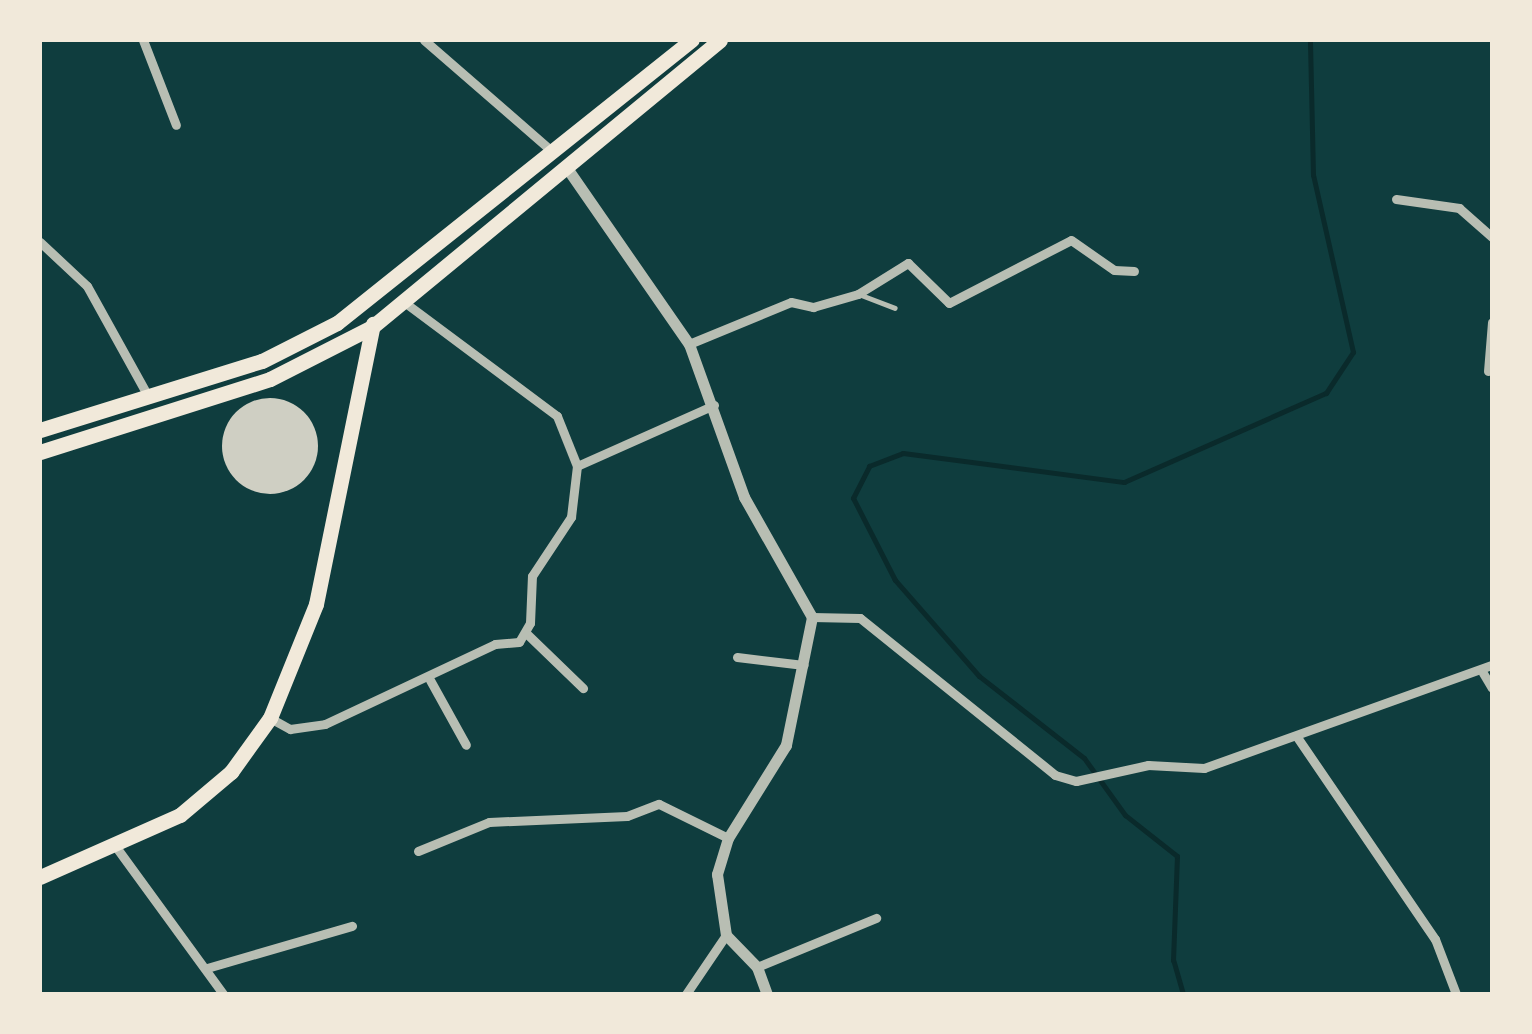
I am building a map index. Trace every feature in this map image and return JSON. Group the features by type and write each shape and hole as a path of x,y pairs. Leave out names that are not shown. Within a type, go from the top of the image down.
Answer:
{"main road":[{"path":"40,430 262,361 358,309 394,285 692,40"},
{"path":"40,452 270,379 372,327 407,304 569,171 720,40"},
{"path":"556,154 569,171"},
{"path":"394,285 394,301 407,304"},
{"path":"40,877 116,847 180,815 231,772 270,718 316,604 372,327 372,312 358,309"}],"street":[{"path":"143,40 176,126"},
{"path":"424,40 556,154"},
{"path":"569,171 689,344 744,497 812,617 806,666 786,745 728,838 716,902 726,935 757,967 767,994"},
{"path":"1396,199 1460,208 1492,237"},
{"path":"689,344 792,302 813,307 858,294 908,263 949,304 1071,240 1114,270 1134,271"},
{"path":"40,242 87,286 149,398"},
{"path":"407,304 539,394 578,466 571,517 532,576 528,634 583,688"},
{"path":"1488,372 1492,322"},
{"path":"578,466 714,405"},
{"path":"812,617 860,618 1055,776 1076,781 1120,768 1204,768 1483,673 1492,665"},
{"path":"270,718 290,729 324,724 528,634"},
{"path":"737,657 806,666"},
{"path":"1483,673 1492,688"},
{"path":"430,680 466,745"},
{"path":"1297,737 1434,939 1456,994"},
{"path":"418,851 488,822 627,816 658,804 728,838"},
{"path":"116,847 223,994"},
{"path":"757,967 876,918"},
{"path":"206,968 352,926"},
{"path":"686,994 726,935"}],"lane":[{"path":"858,294 895,308"}],"building":[{"path":"270,398 289,401 304,412 315,427 315,465 304,480 289,491 270,494 251,491 236,480 225,465 222,446 225,427 236,412 251,401"}],"waterway":[{"path":"1183,994 1173,960 1177,856 1125,815 1084,758 979,676 895,580 853,498 869,466 903,453 1124,482 1326,393 1353,352 1313,175 1310,40"}]}
